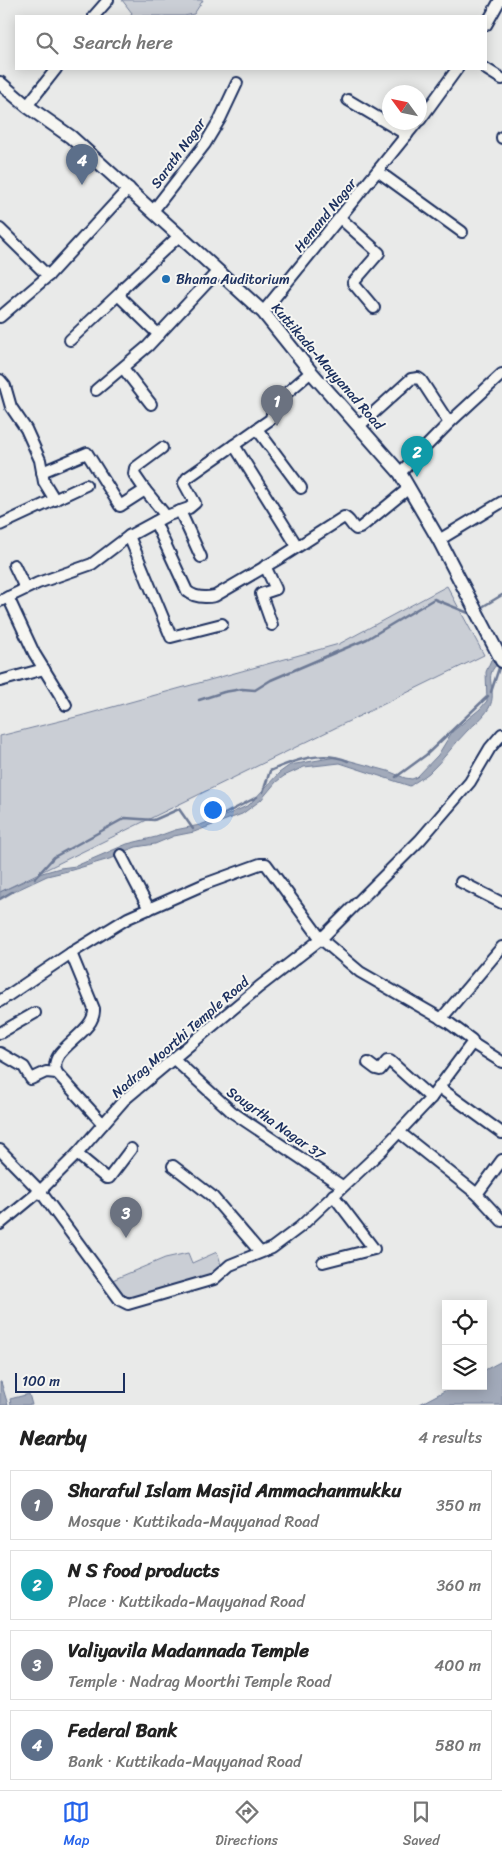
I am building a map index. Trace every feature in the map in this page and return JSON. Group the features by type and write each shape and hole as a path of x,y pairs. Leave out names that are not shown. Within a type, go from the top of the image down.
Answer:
{"main road":[{"name":"Kuttikada-Mayyanad Road","path":"1,86 71,137 263,312 311,372 400,473 439,540 502,661"}],"street":[{"path":"95,15 108,0"},
{"path":"487,24 499,6"},
{"path":"27,106 55,70"},
{"name":"Hemand Nagar","path":"427,109 456,70"},
{"path":"487,70 502,79"},
{"name":"Sarath Nagar","path":"152,211 205,144 220,119 237,83"},
{"path":"348,100 407,135"},
{"name":"Hemand Nagar","path":"263,312 379,172 411,130"},
{"path":"379,172 462,232"},
{"path":"0,317 48,276 128,188"},
{"path":"340,218 379,253 354,283 374,308"},
{"path":"0,229 48,276"},
{"path":"70,340 179,236"},
{"path":"96,390 148,346 217,272"},
{"path":"121,292 122,299 159,335"},
{"path":"123,368 151,404"},
{"path":"66,705 4,599 25,588 92,564 129,536 166,516 189,508 195,503 184,483 186,478 271,419 274,404 311,372"},
{"path":"400,473 502,374"},
{"path":"359,426 414,378 421,380 450,423"},
{"path":"0,380 5,386 11,408 26,429 40,460 44,482 54,500"},
{"path":"257,429 301,488"},
{"path":"234,445 298,546"},
{"path":"162,448 135,468 134,474 166,516"},
{"path":"42,472 87,453 120,506 145,490"},
{"path":"0,525 86,485"},
{"path":"155,522 185,587 195,596 215,596 344,517 347,518 353,527 356,529 360,528 409,488"},
{"path":"439,540 502,502"},
{"path":"180,511 201,557"},
{"path":"129,536 170,637 222,624"},
{"path":"14,565 25,588"},
{"path":"265,566 276,589 261,594 272,625"},
{"path":"0,680 44,669"},
{"name":"Nadrag Moorthi Temple Road","path":"0,1224 40,1191 77,1154 124,1100 174,1060 259,986 321,939 420,840 470,782 490,748 502,734"},
{"path":"121,856 149,910"},
{"path":"0,1001 71,953 128,918 205,884 260,864 266,864 321,939 360,972 457,1029 472,1040 472,1044 502,1062"},
{"path":"461,882 502,903"},
{"path":"441,1019 502,947"},
{"path":"71,953 95,1015 90,1023 56,1058 54,1063 57,1073 104,1124"},
{"path":"0,1033 35,1013"},
{"path":"0,1150 40,1191 120,1300 128,1304 214,1279 230,1265 272,1248 300,1227 431,1098 472,1044"},
{"path":"0,1053 24,1067 31,1079 46,1072 57,1073"},
{"name":"Sougrtha Nagar 37","path":"174,1060 232,1112 342,1186"},
{"path":"368,1063 380,1070 387,1061 390,1061 431,1098"},
{"path":"440,1088 502,1133"},
{"path":"398,1132 477,1194 502,1221"},
{"path":"77,1154 108,1178 131,1149"},
{"path":"477,1194 502,1160"},
{"path":"173,1166 212,1196 260,1252"},
{"path":"323,1262 374,1249 333,1195"}],"shaded area":[{"path":"122,0 203,0 194,14 189,15 131,15 132,13"},
{"path":"447,586 484,655 0,892 0,736 80,716 339,644"},
{"path":"217,1252 220,1267 213,1275 125,1300 110,1281 165,1258 188,1253 192,1263"}],"water":[{"path":"495,656 499,663 491,673 492,701 487,712 463,735 429,773 410,786 340,763 304,767 284,776 276,782 261,800 242,814 194,832 174,836 155,844 136,847 117,854 116,857 47,876 0,898 0,892 42,873 76,866 127,844 200,825 249,805 279,773 290,765 336,757 388,771 405,778 412,779 417,777 438,755 452,732 487,701 486,672 491,660"},
{"path":"502,1361 502,1405 418,1405 446,1390 487,1390 487,1369"},
{"path":"1,1382 8,1405 0,1405"},
{"path":"29,1394 32,1405 11,1405 10,1399"}],"waterway":[{"path":"482,607 502,595"},
{"path":"199,700 224,692 242,689 255,690 271,680 367,639 434,599 471,614"},
{"path":"491,692 499,668"},
{"path":"396,777 426,755 488,696"},
{"path":"263,792 270,771 289,763 319,756 329,756 348,761"},
{"path":"211,821 257,797"},
{"path":"35,878 54,857 125,818 154,820 179,809 193,829"},
{"path":"0,899 12,892"}],"place":[{"name":"Federal Bank","path":"82,185"},
{"name":"Bhama Auditorium","path":"166,279"},
{"name":"Sharaful Islam Masjid Ammachanmukku","path":"277,426"},
{"name":"N S food products","path":"417,477"},
{"name":"Valiyavila Madannada Temple","path":"126,1238"}]}
